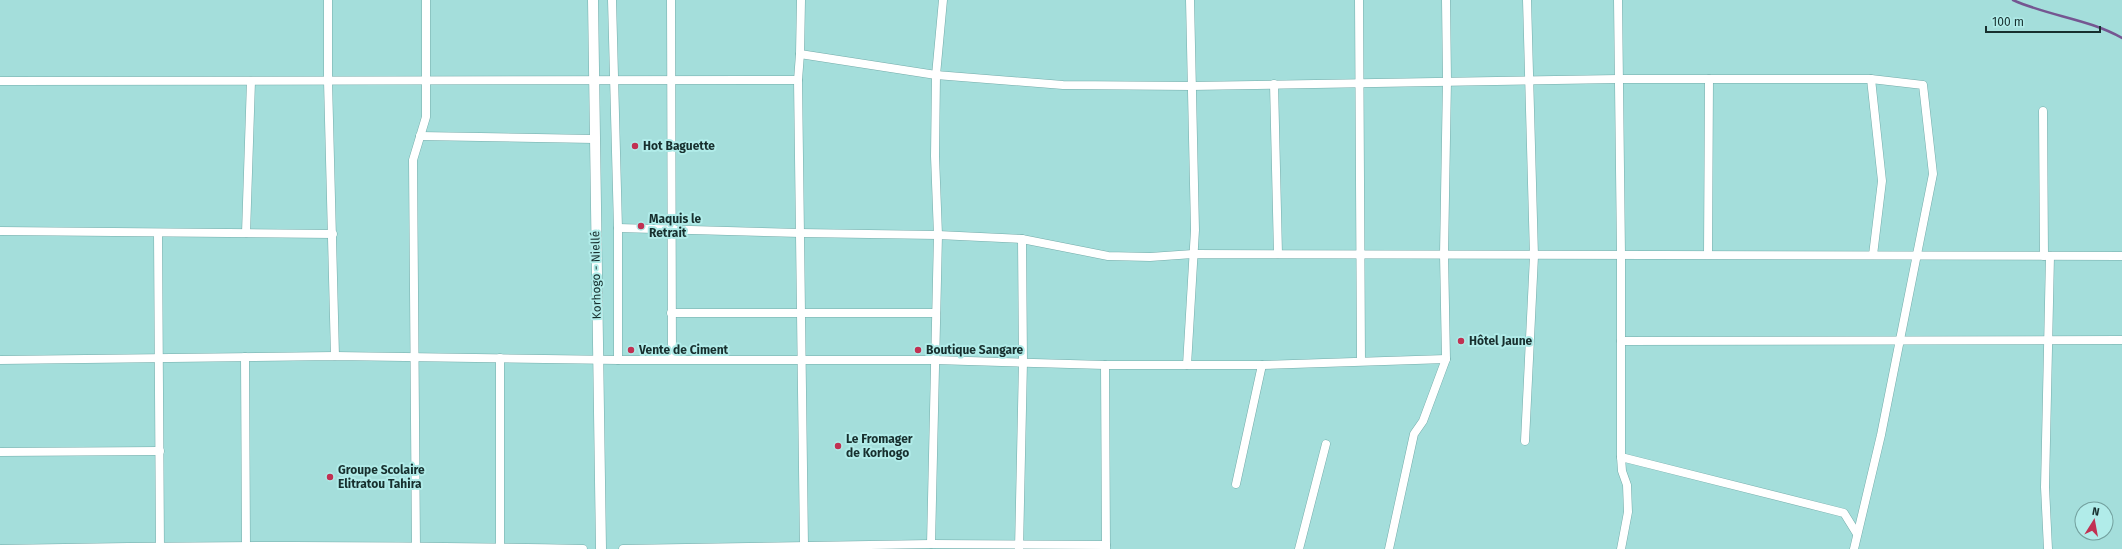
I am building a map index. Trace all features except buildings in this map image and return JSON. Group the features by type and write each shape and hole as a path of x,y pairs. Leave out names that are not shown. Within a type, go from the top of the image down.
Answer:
{"main road":[{"name":"Korhogo - Niellé","path":"593,0 597,359 601,549"}],"street":[{"path":"328,0 328,81 335,356"},
{"path":"416,547 413,160 426,117 426,0"},
{"path":"612,0 618,228 618,360"},
{"path":"671,0 670,229 672,359"},
{"path":"801,0 798,80 804,546"},
{"path":"931,544 938,235 935,156 936,75 943,0"},
{"path":"1187,365 1195,230 1190,0"},
{"path":"1359,0 1362,254 1361,361"},
{"path":"1389,549 1414,434 1423,421 1446,359 1444,254 1447,80 1446,0"},
{"path":"1525,441 1534,256 1527,0"},
{"path":"1618,0 1621,254 1621,457 1622,471 1627,485 1628,512 1621,549"},
{"path":"800,54 936,75 1062,85 1191,86 1529,79 1871,79 1923,85 1933,174 1881,435 1854,549"},
{"path":"1708,254 1709,79"},
{"path":"1871,79 1882,181 1873,255"},
{"path":"0,81 426,82 798,80"},
{"path":"246,233 250,81"},
{"path":"1274,84 1278,254"},
{"path":"2043,111 2048,338 2045,487 2048,549"},
{"path":"420,136 594,139"},
{"path":"618,228 938,235 1022,239 1108,256 1150,257 1193,254 1444,254 1534,256 1621,254 2122,256"},
{"path":"0,231 333,234"},
{"path":"158,233 160,547"},
{"path":"1019,547 1022,239"},
{"path":"671,313 936,313"},
{"path":"1621,340 2048,338 2122,340"},
{"path":"0,360 335,356 618,360 935,360 1106,366 1262,365 1446,359"},
{"path":"246,357 246,546"},
{"path":"500,358 500,548"},
{"path":"1236,484 1262,365"},
{"path":"623,549 931,544 1019,547 1106,547 1106,366"},
{"path":"1299,549 1326,444"},
{"path":"0,452 160,451"},
{"path":"1621,457 1844,513 1857,534"},
{"path":"0,549 246,546 583,549"}],"waterway":[{"path":"2013,0 2040,10 2096,26 2122,38"}],"place":[{"name":"Hot Baguette","path":"635,146"},
{"name":"Maquis le Retrait","path":"641,226"},
{"name":"Hôtel Jaune","path":"1461,341"},
{"name":"Vente de Ciment","path":"631,350"},
{"name":"Boutique Sangare","path":"918,350"},
{"name":"Le Fromager de Korhogo","path":"838,446"},
{"name":"Groupe Scolaire Elitratou Tahira","path":"330,477"}]}
